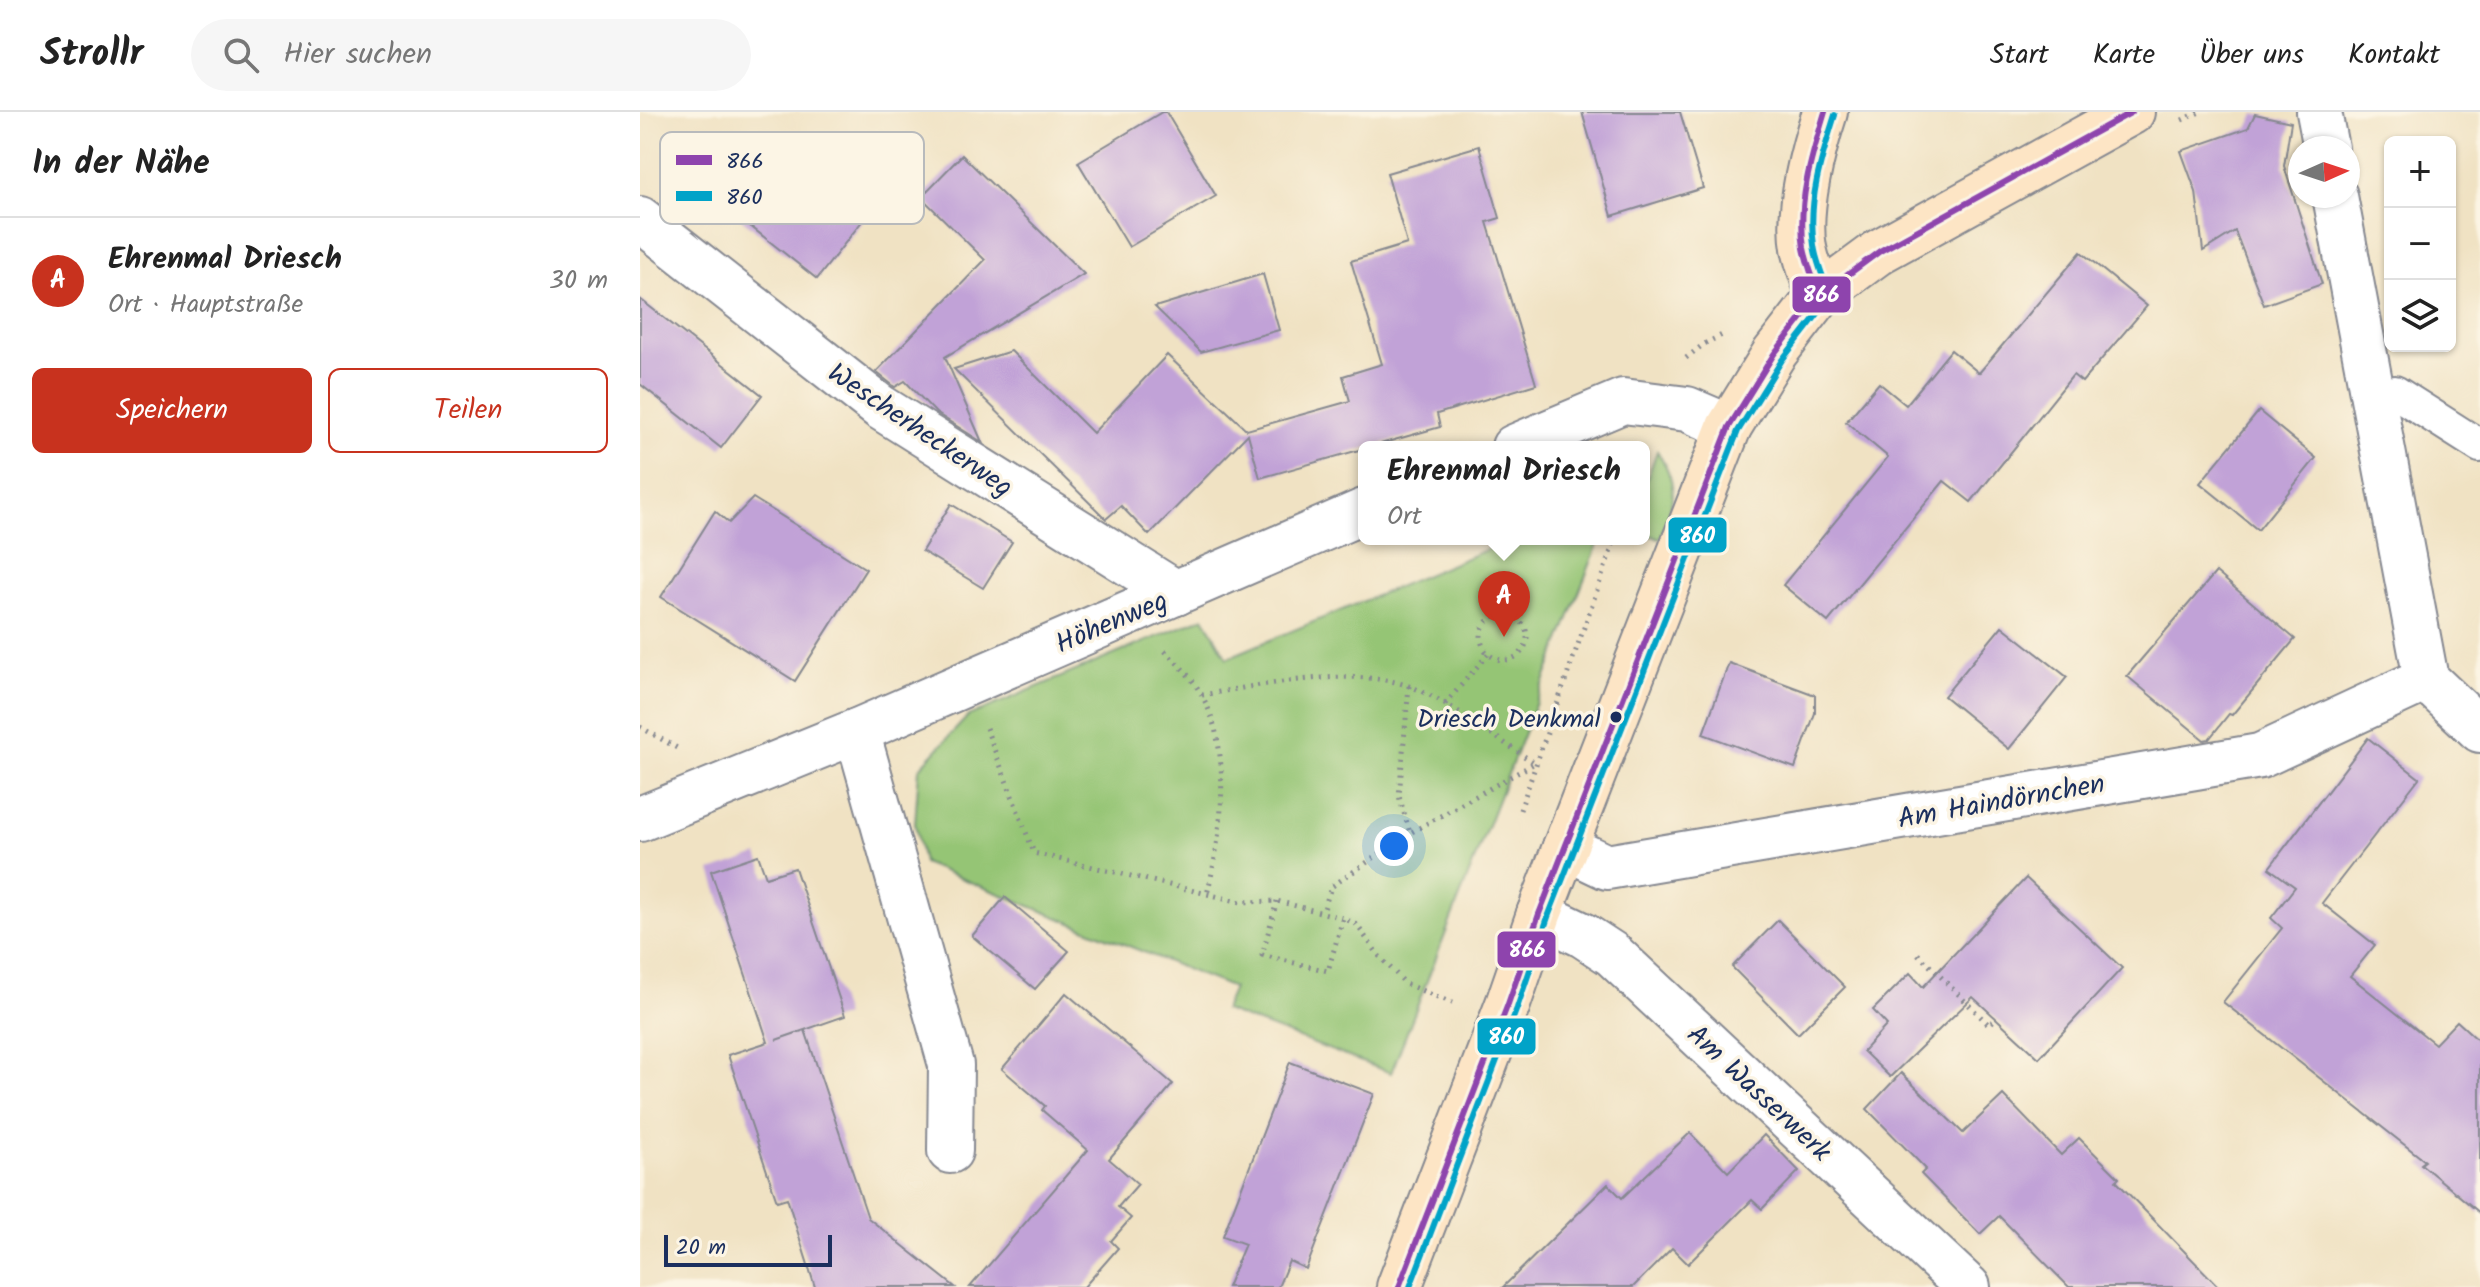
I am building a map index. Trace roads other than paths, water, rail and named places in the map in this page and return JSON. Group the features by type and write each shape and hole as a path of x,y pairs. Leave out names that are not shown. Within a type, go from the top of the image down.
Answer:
{"street":[{"path":"1819,296 1804,246 1805,196 1825,112"},
{"path":"1399,1287 1497,1033 1539,914 1729,427 1774,354 1819,296 1880,251 2132,112"},
{"path":"2319,112 2324,136"},
{"path":"2337,208 2426,679 2480,730"},
{"name":"Wescherheckerweg","path":"640,219 880,407 1176,593"},
{"path":"1528,441 1623,401 1687,409 1729,427"},
{"name":"Höhenweg","path":"640,819 857,731 1358,514"},
{"name":"Am Haindörnchen","path":"1565,847 1607,867 2260,756 2426,679"},
{"path":"857,731 951,1065 950,1151"},
{"name":"Am Wasserwerk","path":"1539,914 1583,935 1612,954 1968,1287"}],"lane":[{"path":"2372,395 2395,392 2480,446"}],"place":[{"name":"Ehrenmal Driesch","path":"1504,637"},
{"name":"Driesch Denkmal","path":"1616,717"}]}
